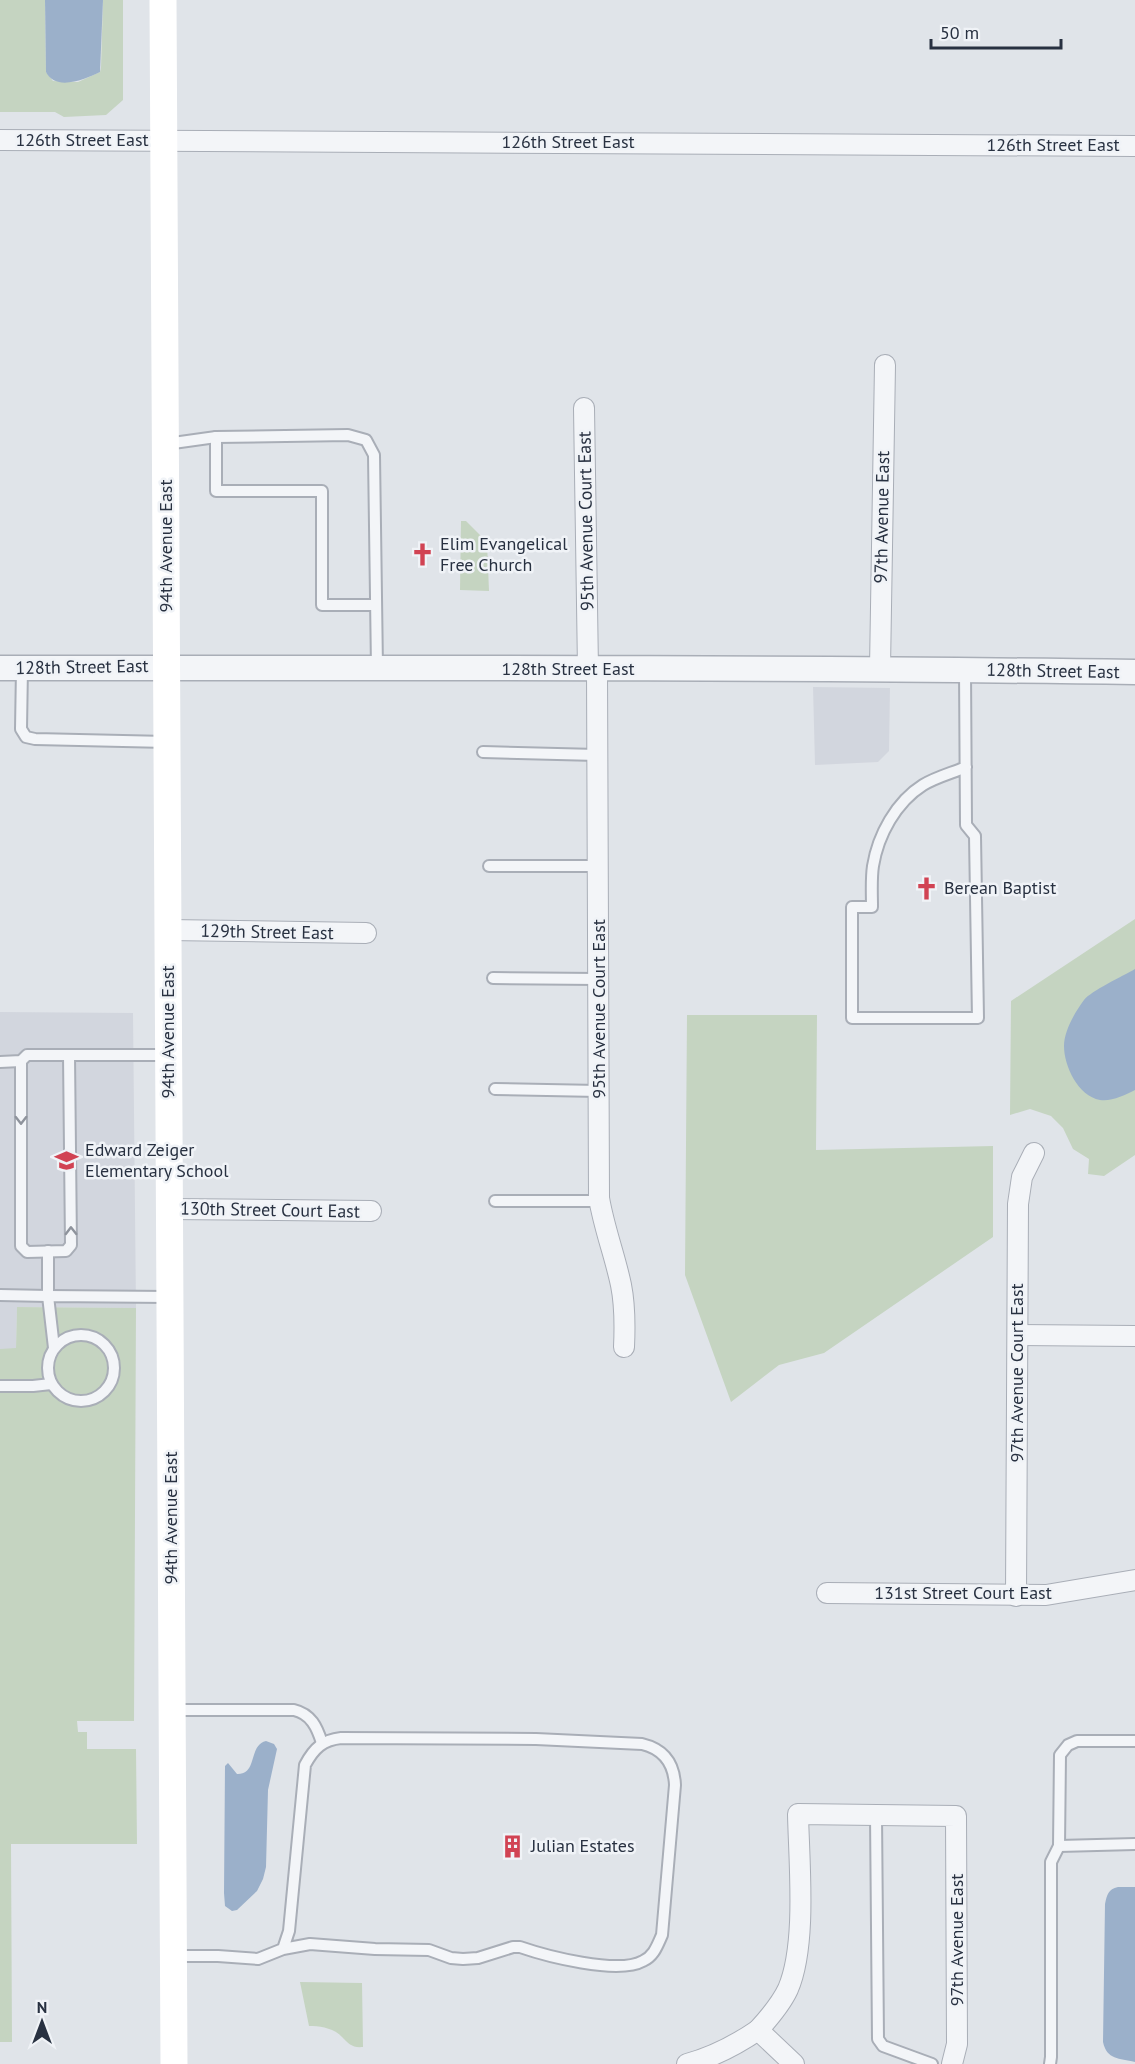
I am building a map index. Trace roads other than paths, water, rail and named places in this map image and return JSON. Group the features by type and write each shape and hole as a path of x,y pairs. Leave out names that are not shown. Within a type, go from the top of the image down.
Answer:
{"main road":[{"name":"94th Avenue East","path":"163,0 174,2064"}],"street":[{"name":"126th Street East","path":"0,140 1135,146"},
{"name":"97th Avenue East","path":"880,668 885,365"},
{"name":"95th Avenue Court East","path":"584,408 597,755 600,1201 604,1226 621,1284 624,1309 624,1347"},
{"name":"128th Street East","path":"11,668 166,666 592,669 880,668 1135,672"},
{"name":"129th Street East","path":"168,930 366,933"},
{"name":"97th Avenue Court East","path":"1016,1596 1018,1204 1022,1177 1034,1154"},
{"name":"130th Street Court East","path":"169,1209 371,1211"},
{"path":"1018,1335 1135,1336"},
{"name":"131st Street Court East","path":"827,1593 1046,1595 1135,1580"},
{"path":"696,2063 734,2046 758,2030 788,1989 794,1966 799,1924 798,1814 876,1815"},
{"name":"97th Avenue East","path":"876,1815 956,1815 957,2044 952,2064"},
{"path":"758,2030 794,2064"}],"lane":[{"path":"165,444 216,437 348,435 366,440 374,455 377,668"},
{"path":"216,437 216,491 322,491 321,605 376,605"},
{"path":"11,668 21,729 26,737 35,740 167,742"},
{"path":"965,670 966,767 966,825 975,836 978,1018 852,1018 852,907 872,907 873,867 881,836 908,797 935,779 966,767"},
{"path":"483,752 597,755"},
{"path":"489,866 598,866"},
{"path":"493,978 598,979"},
{"path":"0,1062 21,1061 27,1055 168,1055"},
{"path":"21,1061 21,1246 27,1252 66,1251 71,1245 69,1055"},
{"path":"495,1089 599,1091"},
{"path":"495,1201 600,1201"},
{"path":"48,1251 48,1296 54,1348 47,1366 51,1384 57,1391 74,1401 93,1399 108,1388 114,1370 110,1352 97,1339 78,1335 69,1336 54,1348"},
{"path":"0,1295 170,1297"},
{"path":"0,1386 51,1384"},
{"path":"172,1710 294,1710 302,1712 314,1723 322,1743"},
{"path":"173,1956 258,1959 284,1949 310,1944 375,1949 423,1949 451,1958 463,1959 485,1957 513,1947 520,1947 572,1960 637,1964 651,1956 662,1935 675,1776 669,1761 663,1753 653,1747 605,1741 341,1738 328,1740 309,1756 305,1765 289,1931 284,1949"},
{"path":"1050,2064 1051,1862 1059,1846 1060,1755 1068,1745 1077,1741 1135,1741"},
{"path":"876,1815 878,2039 883,2046 932,2064"},
{"path":"1059,1846 1135,1844"}],"water":[{"path":"45,0 103,0 100,72 87,78 64,83 51,78 46,72"},
{"path":"1135,969 1135,1090 1113,1099 1100,1100 1085,1093 1074,1079 1065,1054 1066,1034 1074,1016 1088,996"},
{"path":"266,1741 274,1744 277,1749 268,1790 266,1867 257,1891 237,1910 232,1911 225,1906 224,1893 225,1766 228,1763 237,1774 244,1773 251,1765 257,1748"},
{"path":"1118,1887 1135,1887 1135,2062 1111,2055 1107,2052 1103,2042 1105,1904 1110,1891"}],"place":[{"name":"Elim Evangelical Free Church","path":"422,554"},
{"name":"Berean Baptist","path":"926,888"},
{"name":"Edward Zeiger Elementary School","path":"67,1160"},
{"name":"Julian Estates","path":"513,1846"}]}
